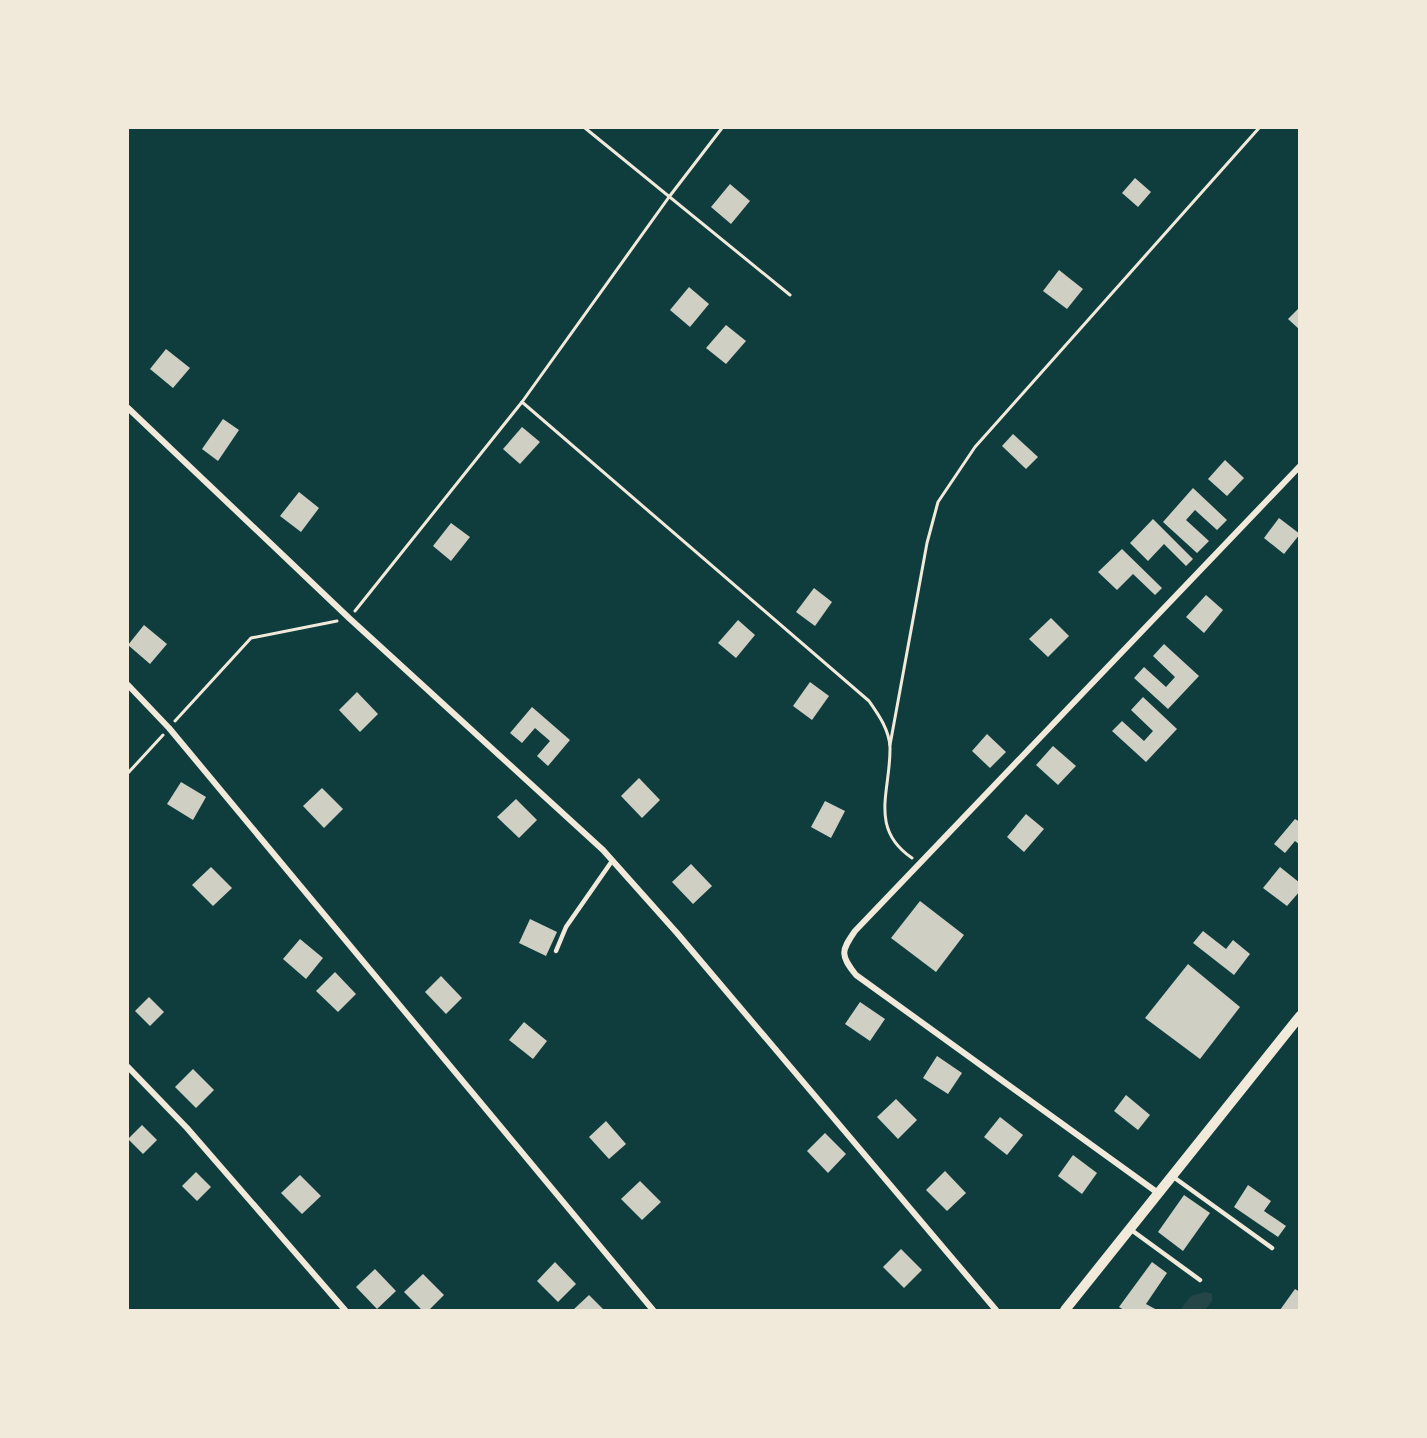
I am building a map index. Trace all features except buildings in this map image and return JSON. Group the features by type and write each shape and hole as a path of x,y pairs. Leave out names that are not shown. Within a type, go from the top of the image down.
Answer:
{"street":[{"path":"128,408 349,618 612,861 693,951 996,1311"},
{"path":"1158,1193 856,975 844,960 844,947 855,931 919,863 1299,466"},
{"path":"128,685 169,728 653,1311"},
{"path":"1065,1311 1299,1015"},
{"path":"128,1067 186,1128 345,1311"}],"lane":[{"path":"556,951 567,927 612,861"},
{"path":"1176,1172 1272,1248"},
{"path":"1130,1229 1200,1280"}],"path":[{"path":"585,128 790,295"},
{"path":"128,773 251,638 349,618 522,402 669,197 722,128"},
{"path":"919,863 901,850 889,831 883,809 890,745 927,543 938,502 975,447 1259,128"},
{"path":"522,402 868,700 884,723 890,745"}],"shaded area":[{"path":"1205,1292 1212,1294 1212,1301 1205,1310 1180,1310 1191,1296"}]}
